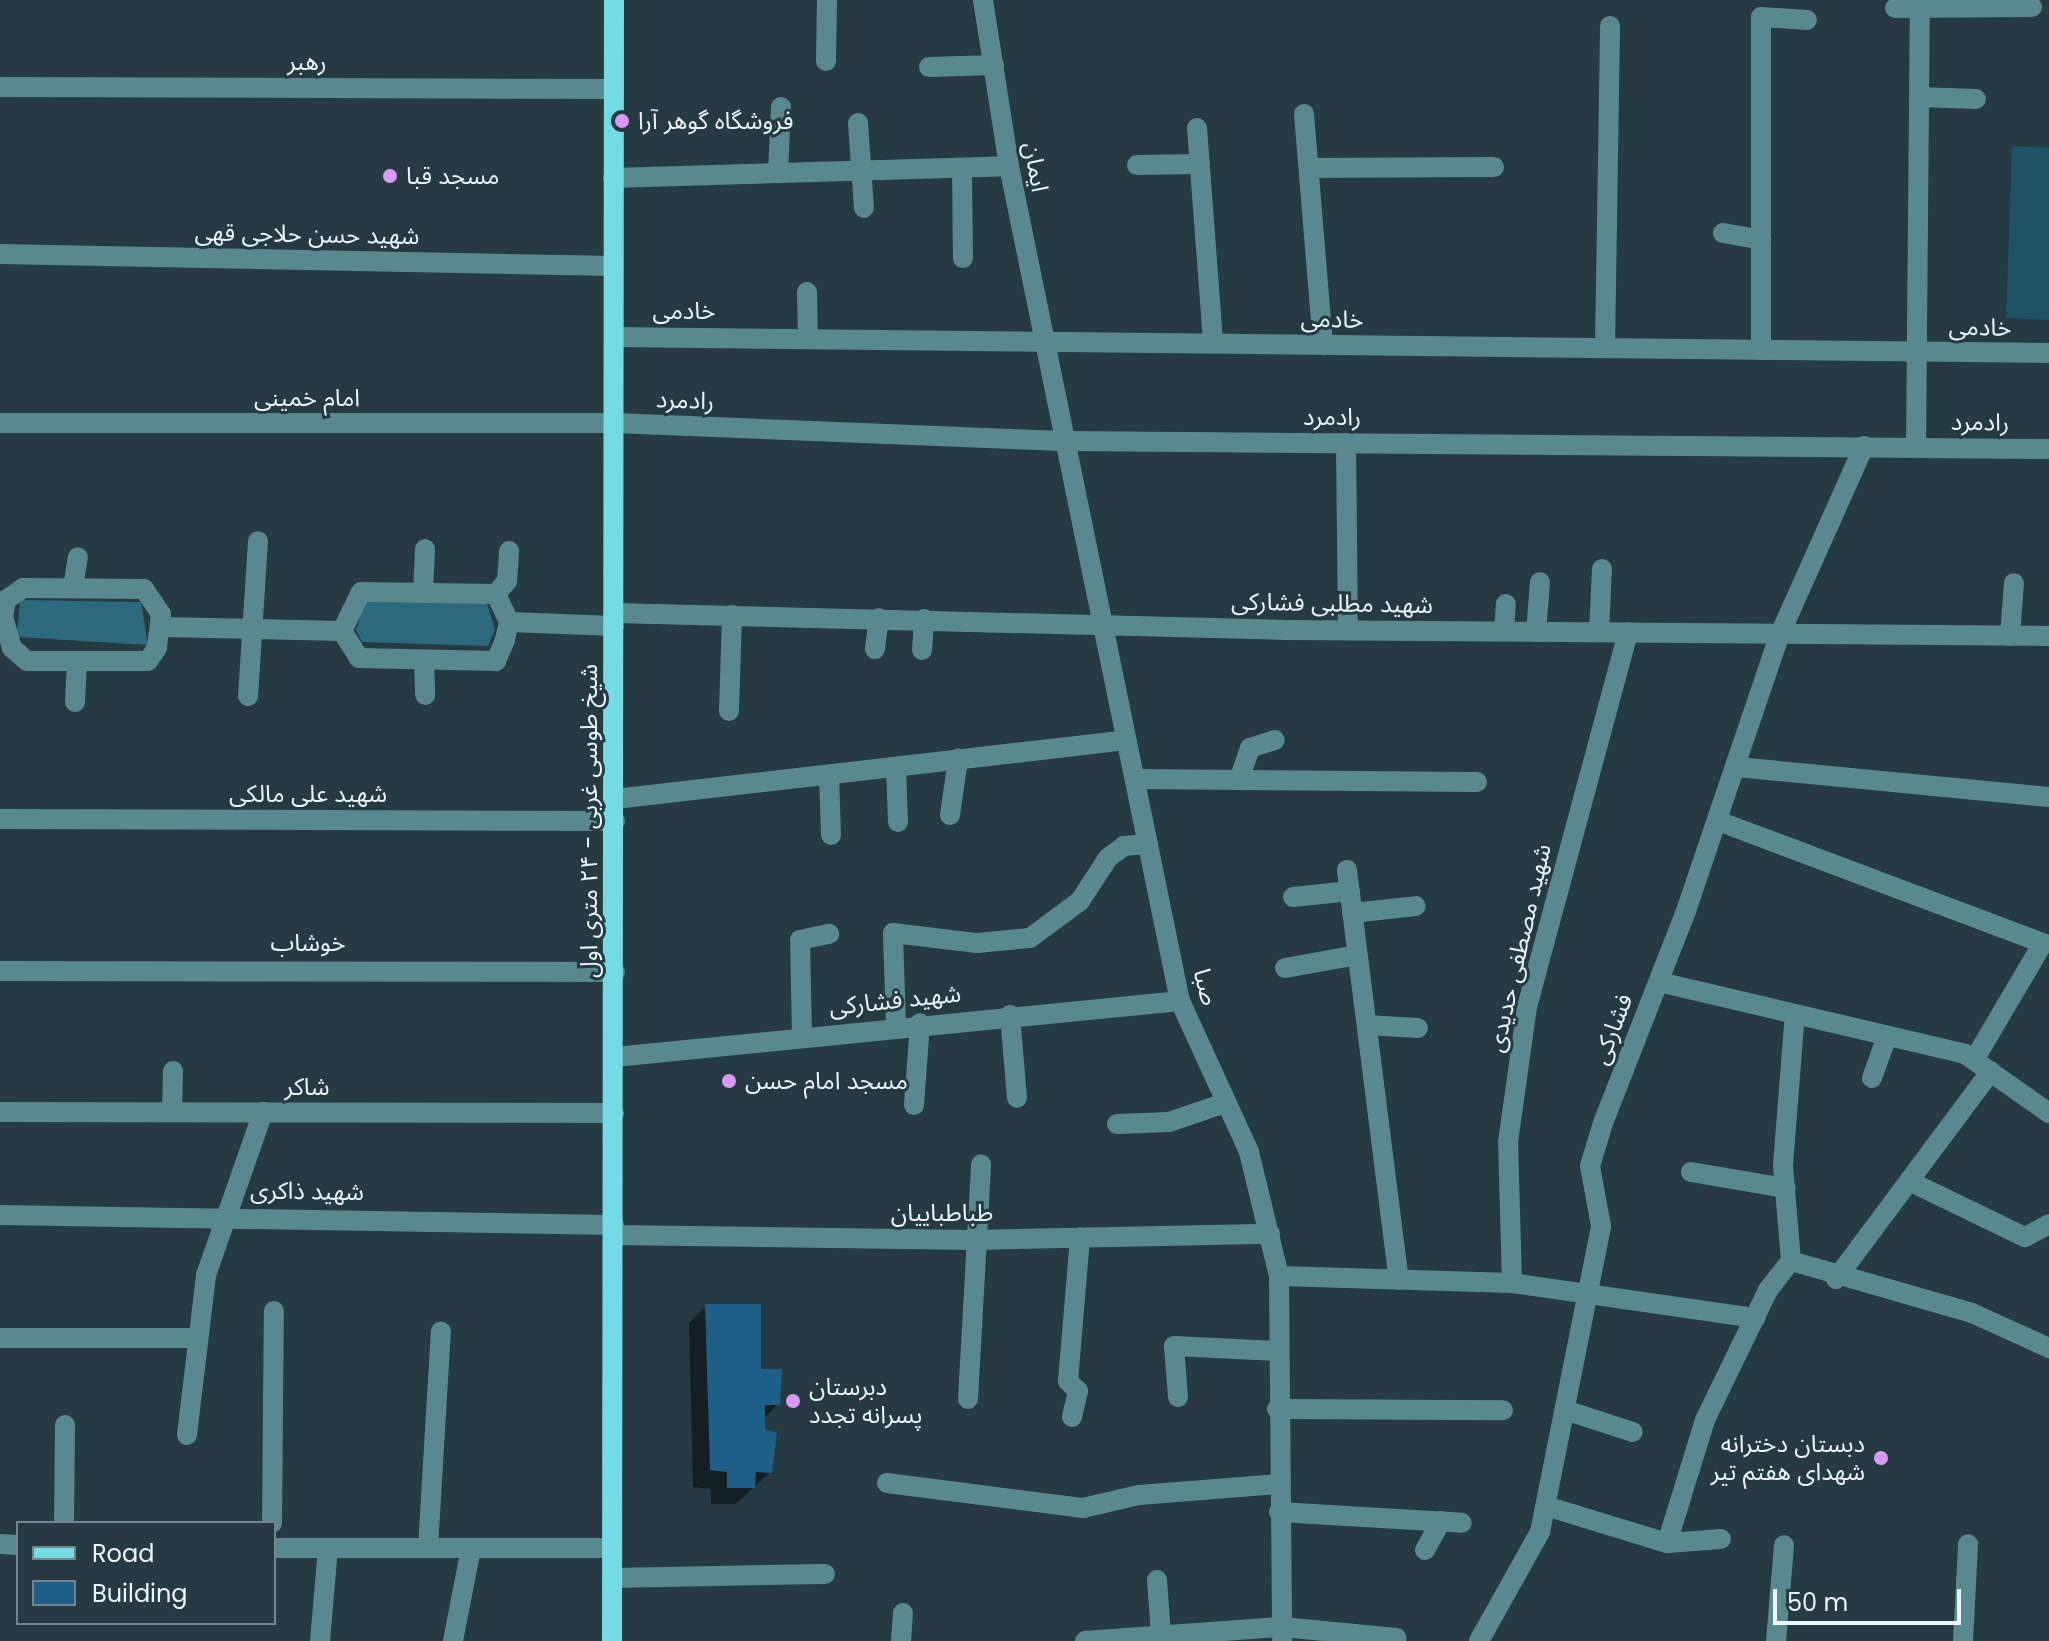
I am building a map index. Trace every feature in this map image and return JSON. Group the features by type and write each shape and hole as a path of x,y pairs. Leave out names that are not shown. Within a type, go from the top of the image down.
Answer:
{"main road":[{"name":"شیخ طوسی غربی - ۲۴ متری اول","path":"612,1641 614,0"}],"street":[{"path":"826,61 827,0"},
{"name":"ایمان","path":"983,0 1009,166 1044,341"},
{"path":"1895,8 2032,7"},
{"path":"1916,447 1920,9"},
{"path":"1761,350 1761,17 1807,20"},
{"path":"1605,348 1610,26"},
{"path":"929,67 994,65"},
{"name":"رهبر","path":"0,87 614,89"},
{"path":"1919,97 1976,99"},
{"path":"778,173 781,107"},
{"path":"1304,114 1323,345"},
{"path":"858,123 864,208"},
{"path":"1197,128 1213,343"},
{"path":"1137,165 1200,164"},
{"path":"613,178 1009,166"},
{"path":"1309,168 1494,167"},
{"path":"962,168 963,258"},
{"path":"1723,233 1761,240"},
{"name":"شهید حسن حلاجی قهی","path":"0,254 613,266"},
{"path":"807,292 808,338"},
{"name":"خادمی","path":"614,337 2049,353"},
{"name":"صبا","path":"1044,341 1180,1001 1249,1152 1279,1276 1277,1409 1282,1634"},
{"name":"امام خمینی","path":"0,423 614,423"},
{"name":"رادمرد","path":"614,423 1065,441 2049,449"},
{"path":"1346,443 1348,630"},
{"name":"فشارکی","path":"1479,1641 1522,1574 1546,1506 1568,1411 1601,1226 1590,1166 1718,821 1780,634 1864,446"},
{"path":"248,696 248,629 258,541"},
{"path":"423,593 425,549"},
{"path":"496,594 507,581 509,551"},
{"path":"73,588 78,557"},
{"path":"1599,632 1602,569"},
{"path":"1536,632 1540,582"},
{"path":"2010,636 2014,583"},
{"path":"23,588 144,589 163,627 148,661 27,661 12,648 1,617 6,600 23,588"},
{"path":"342,631 361,592 496,594"},
{"path":"342,631 359,658 496,661 509,622 496,594"},
{"path":"1504,631 1506,604"},
{"path":"729,711 732,615"},
{"name":"شهید مطلبی فشارکی","path":"509,622 732,615 1348,630 2049,636"},
{"path":"875,649 879,618"},
{"path":"922,650 924,619"},
{"path":"163,627 342,631"},
{"name":"شهید مصطفی حدیدی","path":"1512,1283 1508,1142 1527,1007 1628,632"},
{"path":"424,660 425,695"},
{"path":"75,702 77,661"},
{"path":"615,799 1127,740"},
{"path":"1239,780 1250,748 1275,740"},
{"path":"950,815 958,759"},
{"path":"896,767 898,822"},
{"path":"1737,767 2049,797"},
{"path":"829,775 831,835"},
{"path":"1135,779 1477,782"},
{"name":"شهید علی مالکی","path":"0,819 615,821"},
{"path":"1718,821 2043,943 1983,1065 1909,1181 1836,1279"},
{"path":"896,1025 893,933 977,943 1030,938 1080,901 1108,858 1124,846 1148,844"},
{"path":"1293,897 1348,880 1399,1280"},
{"path":"1352,913 1416,906"},
{"path":"802,1035 800,940 829,934"},
{"path":"1285,968 1357,955"},
{"name":"خوشاب","path":"0,971 615,972"},
{"path":"1659,982 1887,1036 1983,1065 2049,1113"},
{"name":"شهید فشارکی","path":"615,1057 896,1025 1180,1001"},
{"path":"1667,1543 1705,1420 1755,1318 1791,1261 1786,1188 1795,1014"},
{"path":"1010,1015 1017,1098"},
{"path":"914,1105 920,1023"},
{"path":"1367,1025 1418,1028"},
{"path":"1872,1078 1887,1036"},
{"path":"172,1112 173,1071"},
{"path":"1117,1124 1169,1122 1225,1103"},
{"name":"شاکر","path":"0,1112 614,1113"},
{"path":"187,1435 194,1338 224,1217 263,1112"},
{"path":"968,1399 974,1240 981,1164"},
{"path":"1691,1172 1786,1188"},
{"path":"1909,1181 2025,1237 2049,1224"},
{"name":"شهید ذاکری","path":"0,1215 224,1217 614,1230"},
{"name":"طباطباییان","path":"614,1230 974,1240 1270,1234"},
{"path":"1072,1417 1078,1391 1068,1381 1080,1238"},
{"path":"1791,1261 1836,1279 1972,1313 2049,1348"},
{"path":"1279,1276 1512,1283 1591,1291 1755,1318"},
{"path":"272,1521 274,1311"},
{"path":"428,1548 441,1331"},
{"path":"0,1338 194,1338"},
{"path":"1178,1397 1174,1346 1278,1351"},
{"path":"1277,1409 1503,1410"},
{"path":"1568,1411 1633,1432"},
{"path":"64,1521 65,1425"},
{"path":"887,1483 1083,1508 1139,1495 1278,1484"},
{"path":"1546,1506 1667,1543 1721,1539"},
{"path":"1279,1512 1462,1523"},
{"path":"1425,1550 1441,1521"},
{"path":"1963,1641 1968,1544"},
{"path":"1776,1641 1784,1545"},
{"path":"276,1548 612,1548"},
{"path":"320,1641 328,1548"},
{"path":"453,1641 471,1548"},
{"path":"612,1578 825,1574"},
{"path":"1157,1580 1165,1637"},
{"path":"901,1641 903,1613"},
{"path":"1085,1641 1282,1634 1396,1638"}],"shaded area":[{"path":"2012,146 2049,147 2049,320 2006,318"},
{"path":"20,600 141,602 148,645 17,637"},
{"path":"365,602 487,603 495,630 488,646 362,642 356,630"}],"building":[{"path":"705,1304 761,1304 761,1369 782,1369 780,1405 765,1405 765,1430 777,1432 772,1473 756,1472 755,1488 727,1488 727,1472 710,1470"}],"place":[{"name":"فروشگاه گوهر آرا","path":"622,121"},
{"name":"مسجد قبا","path":"390,176"},
{"name":"مسجد امام حسن","path":"729,1081"},
{"name":"دبرستان پسرانه تجدد","path":"793,1401"},
{"name":"دبستان دخترانه شهدای هفتم تیر","path":"1881,1458"}]}
